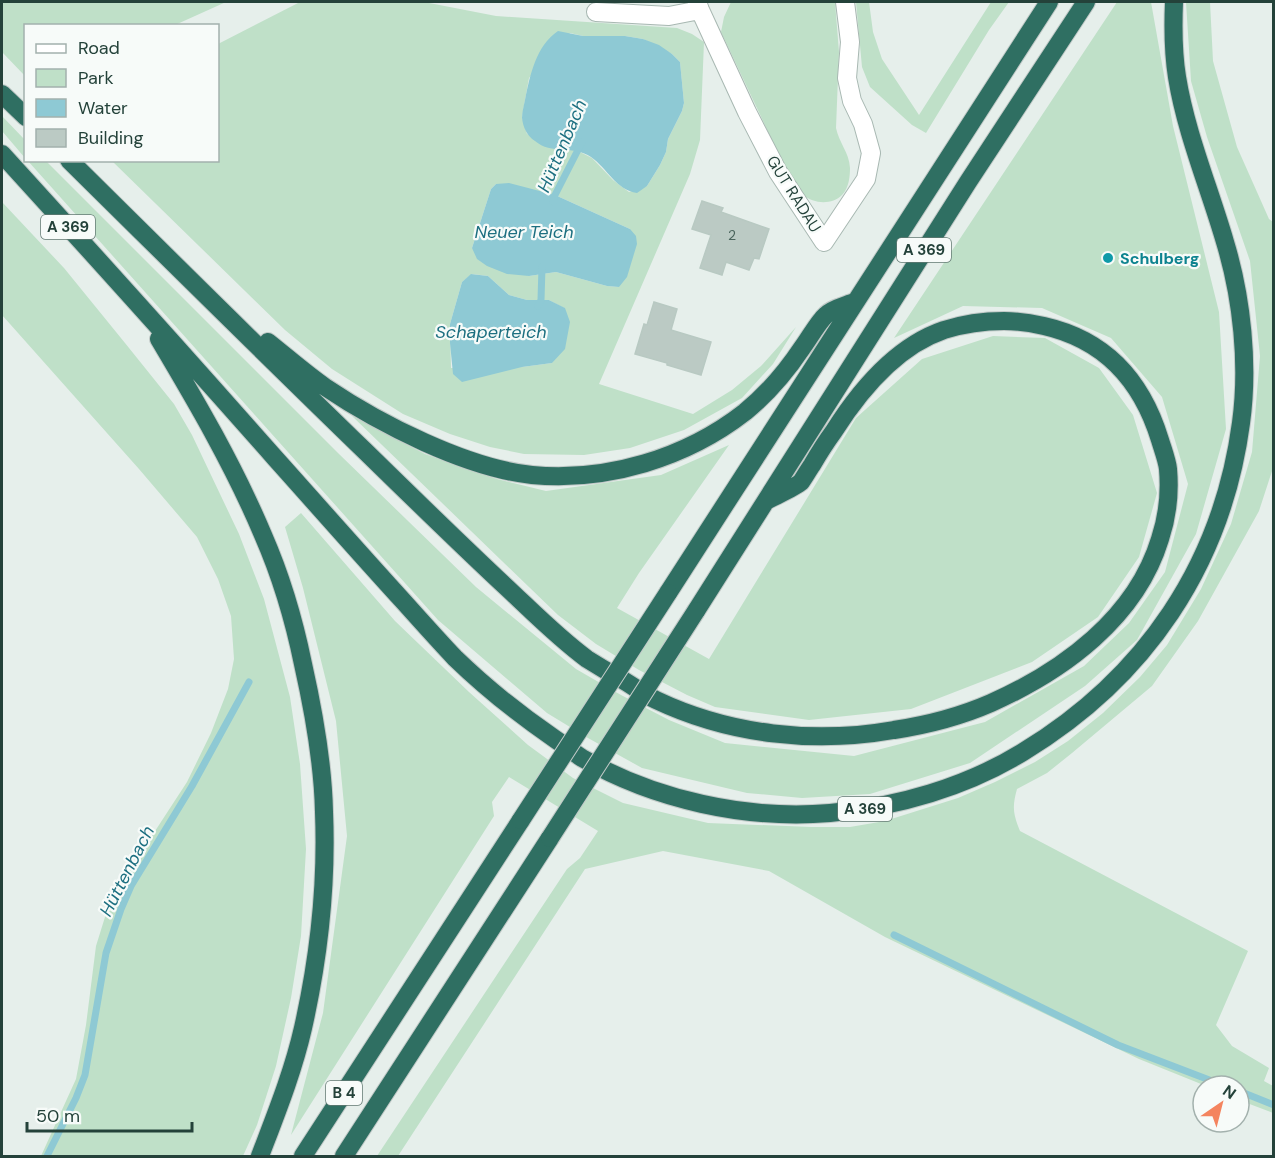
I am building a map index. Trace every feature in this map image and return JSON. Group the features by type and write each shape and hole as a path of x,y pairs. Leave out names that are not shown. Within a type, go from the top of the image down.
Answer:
{"highway":[{"name":"A 369","path":"385,1030 1049,2"},
{"name":"A 369","path":"412,1051 696,611 968,182 1086,2"},
{"name":"A 369","path":"2,154 135,299 354,547 456,658 509,706 581,757 627,780 664,793 754,813 811,815 867,809 895,804 976,776 1008,761 1049,736 1074,717 1103,693 1147,646 1175,606 1205,553 1215,528 1232,476 1241,423 1244,396 1243,340 1226,246 1198,160 1176,74 1173,38 1174,2"},
{"path":"2,94 24,115"},
{"name":"A 369","path":"71,162 199,289 324,386 364,411 436,446 498,468 531,474 561,476 623,470 686,448 718,432 747,411 770,389 801,351 826,314 855,302"},
{"path":"199,289 562,640 591,662 656,699 692,714 741,728 822,737 855,736 918,726 974,711 1051,671 1072,657 1106,627 1119,614 1142,581 1164,525 1168,466 1150,410 1136,386 1118,365 1101,351 1080,338 1060,330 1012,321 988,322 944,330 904,352 861,393 801,481 766,501"},
{"path":"135,299 212,429 264,536 285,593 311,697 321,766 324,810 325,865 321,918 315,968 303,1029 290,1078 260,1156"},
{"name":"B 4","path":"303,1156 385,1030"},
{"name":"B 4","path":"344,1156 412,1051"}],"street":[{"name":"GUT RADAU","path":"597,12 669,16 698,6 747,112 778,172 824,242 866,178 871,153 863,124 852,101 847,78 850,42 845,2"}],"green space":[{"path":"2,2 226,2 177,24 24,24 24,75 2,52"},
{"path":"300,2 424,2 496,16 677,28 692,34 704,42 700,140 690,174 599,384 693,414 732,390 761,366 796,327 773,364 742,398 684,430 630,448 584,455 524,454 490,447 450,434 403,414 332,369 285,330 113,162 219,162 219,43","holes":["570,33 583,36 625,36 643,39 672,54 680,62 684,103 682,111 668,139 666,152 660,165 647,186 629,192 613,180 592,158 527,134 522,117 529,78","496,184 555,195 630,229 619,287 607,286 556,272 529,276 472,248 491,189","472,274 488,276 509,295 527,300 549,300 564,308 552,363 522,367 451,368 450,324 462,282"]},
{"path":"731,2 835,2 839,52 836,128 850,168 848,185 838,198 823,202 807,198 789,176 721,32 724,17"},
{"path":"856,2 869,2 873,32 882,59 919,115 991,2 1009,2 989,30 926,133 912,125 870,87 862,67"},
{"path":"1117,2 1151,2 1173,126 1219,312 1226,429 1196,534 1137,640 1085,686 970,763 870,794 802,798 747,793 642,768 588,738 547,713 438,620 29,162 47,162 338,453 476,587 576,669 669,720 725,743 854,756 985,722 1084,666 1129,623 1165,572 1188,484 1162,397 1111,338 1042,308 963,306 894,338"},
{"path":"1186,2 1210,2 1213,61 1237,147 1269,219 1273,222 1273,468 1259,511 1198,621 1152,686 1047,773 1017,789 1014,810 1020,831 1248,951 1216,1025 1232,1046 1269,1068 1264,1081 1273,1086 1273,1113 1251,1105 1251,1074 1191,1074 1191,1080 1139,1059 885,937 769,871 663,851 585,869 398,1156 377,1156 567,869 580,858 598,831 509,777 492,802 494,816 291,1135 323,1013 347,836 336,721 303,588 285,527 301,513 395,621 469,692 528,745 573,778 623,803 708,823 850,827 885,821 958,798 995,782 1035,762 1068,741 1103,713 1140,677 1167,645 1201,589 1231,524 1252,452 1260,356 1250,261 1207,137 1191,81"},
{"path":"2,116 24,139 24,157 2,131"},
{"path":"2,202 64,268 174,404 192,435 239,534 264,599 290,697 300,764 306,849 301,936 291,998 276,1066 257,1125 243,1156 41,1156 76,1079 86,1025 96,946 105,917 129,871 187,782 211,733 228,689 234,659 231,616 218,579 197,537 2,315"},
{"path":"993,336 1045,338 1099,368 1133,415 1157,493 1139,557 1098,617 1032,662 911,709 809,720 715,707 639,670 596,644 558,615 352,416 425,454 497,479 546,491 661,475 729,445 617,608 709,659 856,418 922,359"}],"water":[{"path":"558,31 583,36 625,36 643,39 659,45 680,62 684,103 682,111 668,139 666,152 660,165 647,186 637,193 623,188 597,162 584,153 541,145 532,139 523,125 522,116 535,62 544,45"},
{"name":"Neuer Teich","path":"509,183 555,195 630,229 636,236 637,244 627,277 619,287 607,286 556,272 529,276 507,274 477,259 472,248 491,189 496,184"},
{"name":"Schaperteich","path":"471,274 488,276 509,295 527,300 549,300 565,308 570,322 565,349 552,363 522,367 462,382 453,374 450,324 462,282"}],"building":[{"path":"702,201 723,208 721,212 769,229 759,259 754,258 749,270 726,262 722,275 700,268 711,235 692,229"},
{"path":"654,302 677,309 671,330 711,342 701,375 635,354 644,324 647,325"}],"waterway":[{"name":"Hüttenbach","path":"553,202 582,142"},
{"name":"Hüttenbach","path":"538,306 541,300 542,267"},
{"name":"Hüttenbach","path":"47,1156 85,1075 106,953 121,909 131,886 192,786 249,682"},
{"path":"894,935 1118,1045 1194,1074"},
{"path":"1251,1096 1274,1105"}],"place":[{"name":"Schulberg","path":"1108,258"}]}
